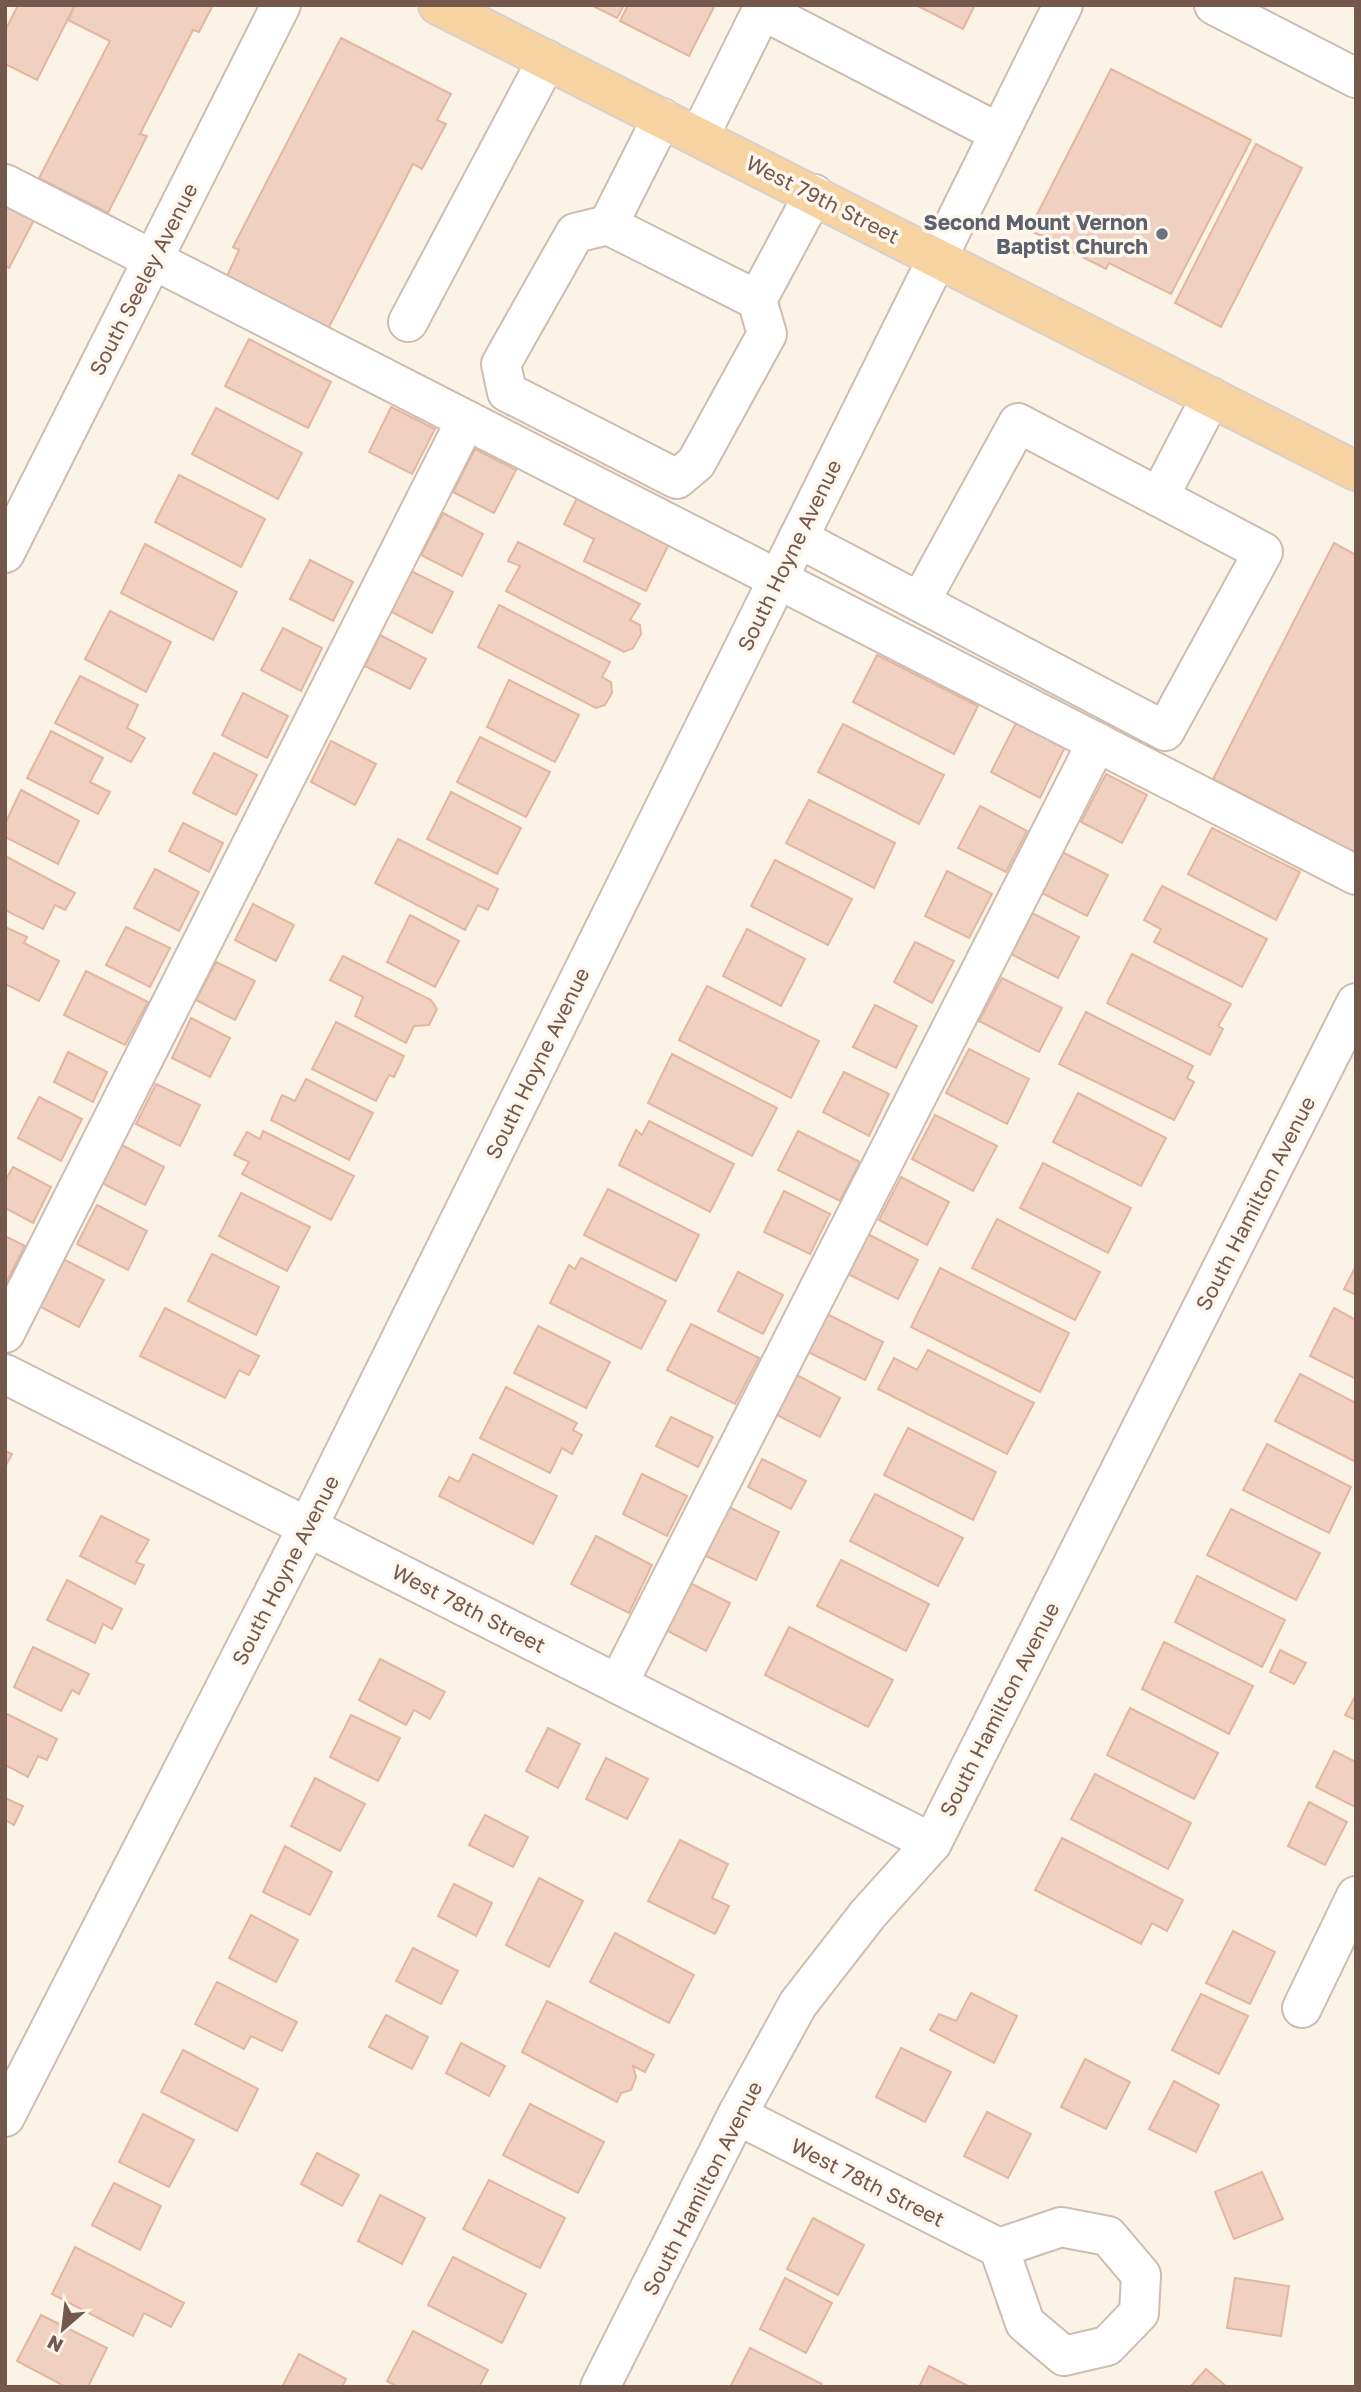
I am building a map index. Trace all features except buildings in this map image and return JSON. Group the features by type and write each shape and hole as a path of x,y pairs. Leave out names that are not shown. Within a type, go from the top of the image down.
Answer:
{"main road":[{"name":"West 79th Street","path":"438,5 1356,471"}],"street":[{"name":"South Seeley Avenue","path":"5,553 281,5"},
{"name":"South Hoyne Avenue","path":"5,2117 308,1526 1063,5"},
{"path":"1214,5 1356,78"},
{"path":"699,137 762,10 999,132"},
{"path":"408,322 547,60"},
{"path":"608,225 662,118"},
{"path":"5,184 1356,875"},
{"path":"757,300 608,225 575,233 501,364 507,392 677,480 696,463 767,334 757,300 814,194"},
{"path":"1159,497 1211,397"},
{"path":"5,1333 466,420"},
{"path":"798,538 1166,731 1263,552 1018,423 920,601"},
{"path":"618,1684 1097,743"},
{"name":"South Hamilton Avenue","path":"600,2387 737,2115 798,2004 868,1914 932,1843 1356,1003"},
{"name":"West 78th Street","path":"5,1374 932,1843"},
{"path":"1302,2008 1356,1896"},
{"name":"West 78th Street","path":"737,2115 999,2248"}],"place":[{"name":"Second Mount Vernon Baptist Church","path":"1162,234"}]}
